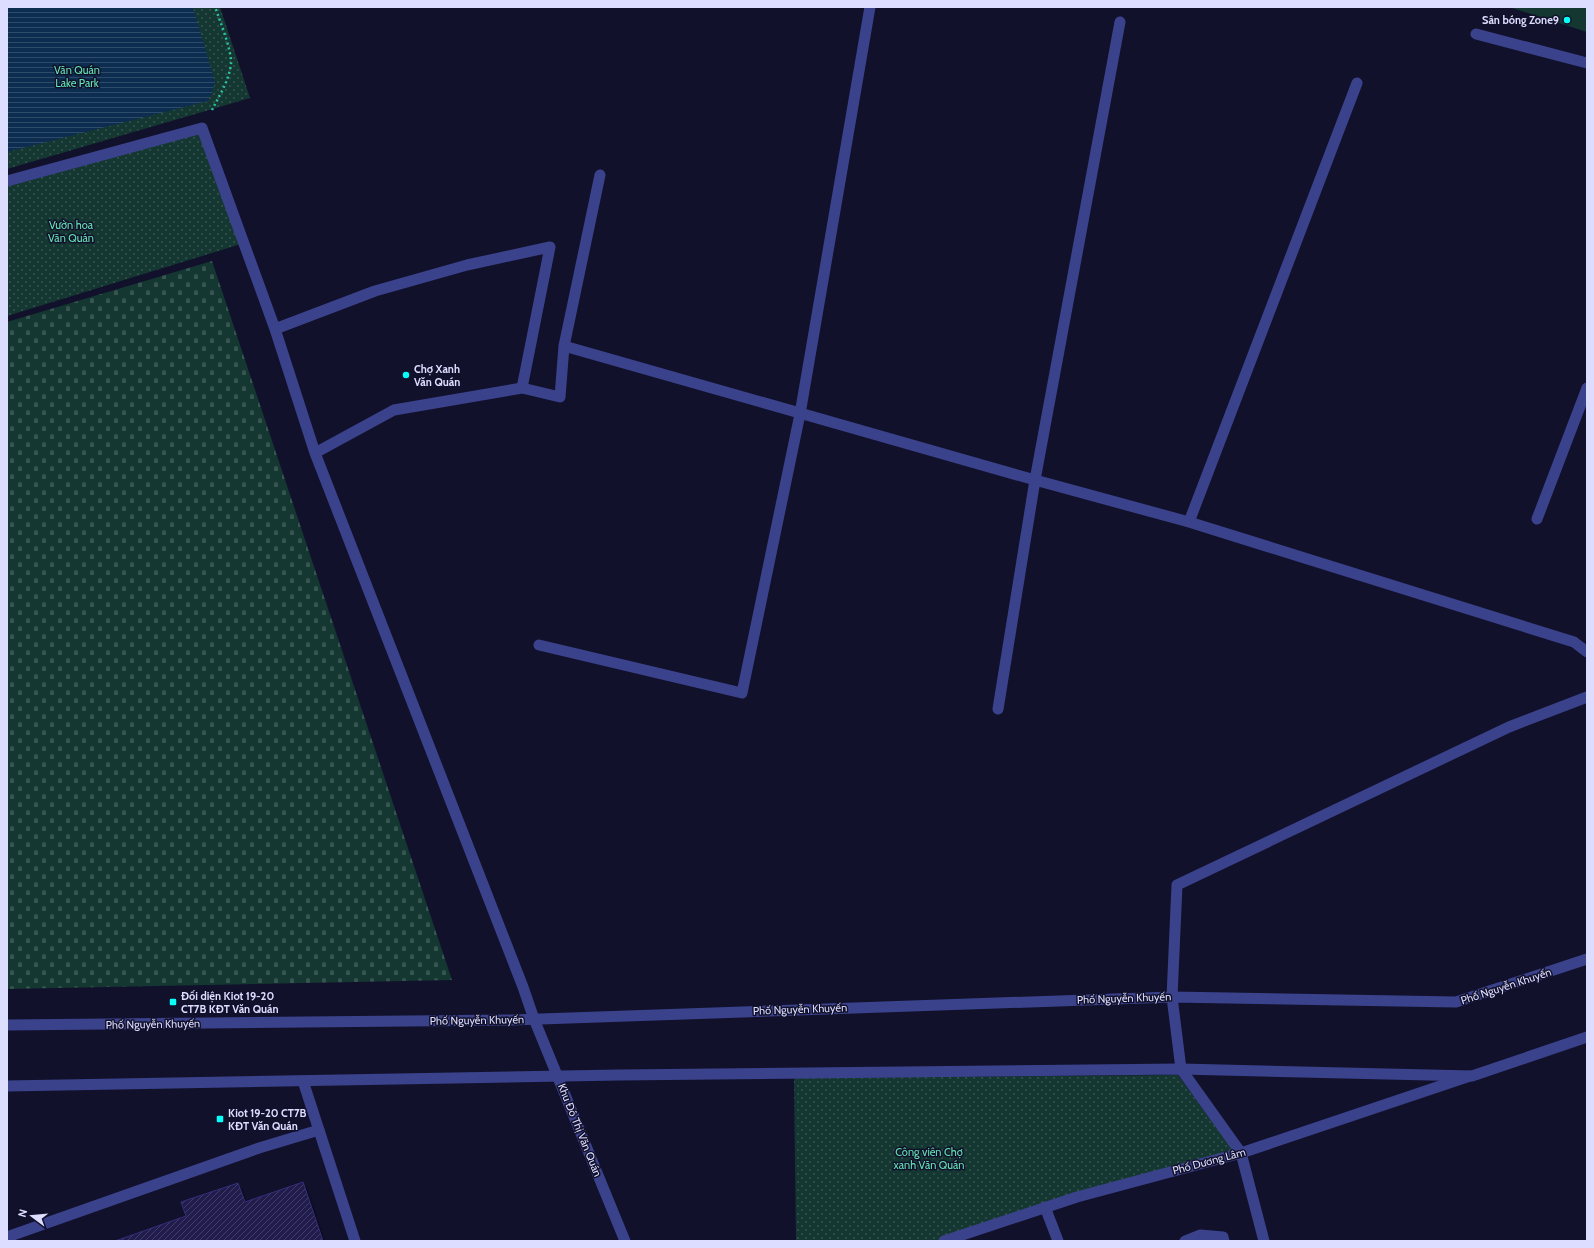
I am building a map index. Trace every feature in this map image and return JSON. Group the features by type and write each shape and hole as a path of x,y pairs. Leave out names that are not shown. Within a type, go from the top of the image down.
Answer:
{"street":[{"path":"539,645 742,693 800,414 870,7"},
{"path":"998,709 1035,480 1120,22"},
{"path":"1476,34 1587,63"},
{"path":"1190,522 1357,83"},
{"path":"7,181 202,128"},
{"name":"Khu Đô Thị Văn Quán","path":"202,128 275,329 315,453 524,987 534,1019 625,1241"},
{"path":"315,453 394,410 522,388 560,397 564,346 600,175"},
{"path":"275,329 374,291 467,266 550,247 522,388"},
{"path":"564,346 800,414 1190,522 1574,642 1587,652"},
{"path":"1537,518 1587,388"},
{"path":"1264,1241 1241,1153 1181,1069 1172,997 1177,885 1509,727 1587,696"},
{"name":"Phố Nguyễn Khuyến","path":"7,1025 534,1019 1172,997 1456,1002 1587,959"},
{"path":"7,1086 558,1076 1181,1069 1472,1076 1587,1037"},
{"name":"Phố Dương Lâm","path":"944,1241 1076,1197 1241,1153 1472,1076"},
{"path":"303,1081 355,1241"},
{"path":"7,1237 259,1148 319,1130"},
{"path":"1045,1207 1058,1241"},
{"path":"1185,1241 1200,1235 1223,1236 1224,1241"}],"path":[{"path":"202,128 225,86 231,64 230,55 215,7"}],"green space":[{"name":"Văn Quán Lake Park","path":"7,7 220,7 250,98 7,169"},
{"name":"Sân bóng Zone9","path":"1509,7 1587,7 1587,32"},
{"name":"Vườn hoa Văn Quán","path":"200,132 241,244 7,316 7,185"},
{"path":"212,261 452,980 7,989 7,322"},
{"name":"Công viên Chợ xanh Văn Quán","path":"1178,1075 1233,1150 941,1241 796,1241 794,1078"}],"water":[{"name":"Văn Quán Lake Park","path":"7,7 193,7 215,82 212,93 208,101 7,152"}],"building":[{"path":"303,1182 323,1241 115,1241 186,1216 181,1202 238,1183 245,1202"}],"place":[{"name":"Sân bóng Zone9","path":"1567,20"},
{"name":"Chợ Xanh Văn Quán","path":"406,375"},
{"name":"Đối diện Kiot 19-20 CT7B KĐT Văn Quán","path":"173,1002"},
{"name":"Kiot 19-20 CT7B KĐT Văn Quán","path":"220,1119"}]}
